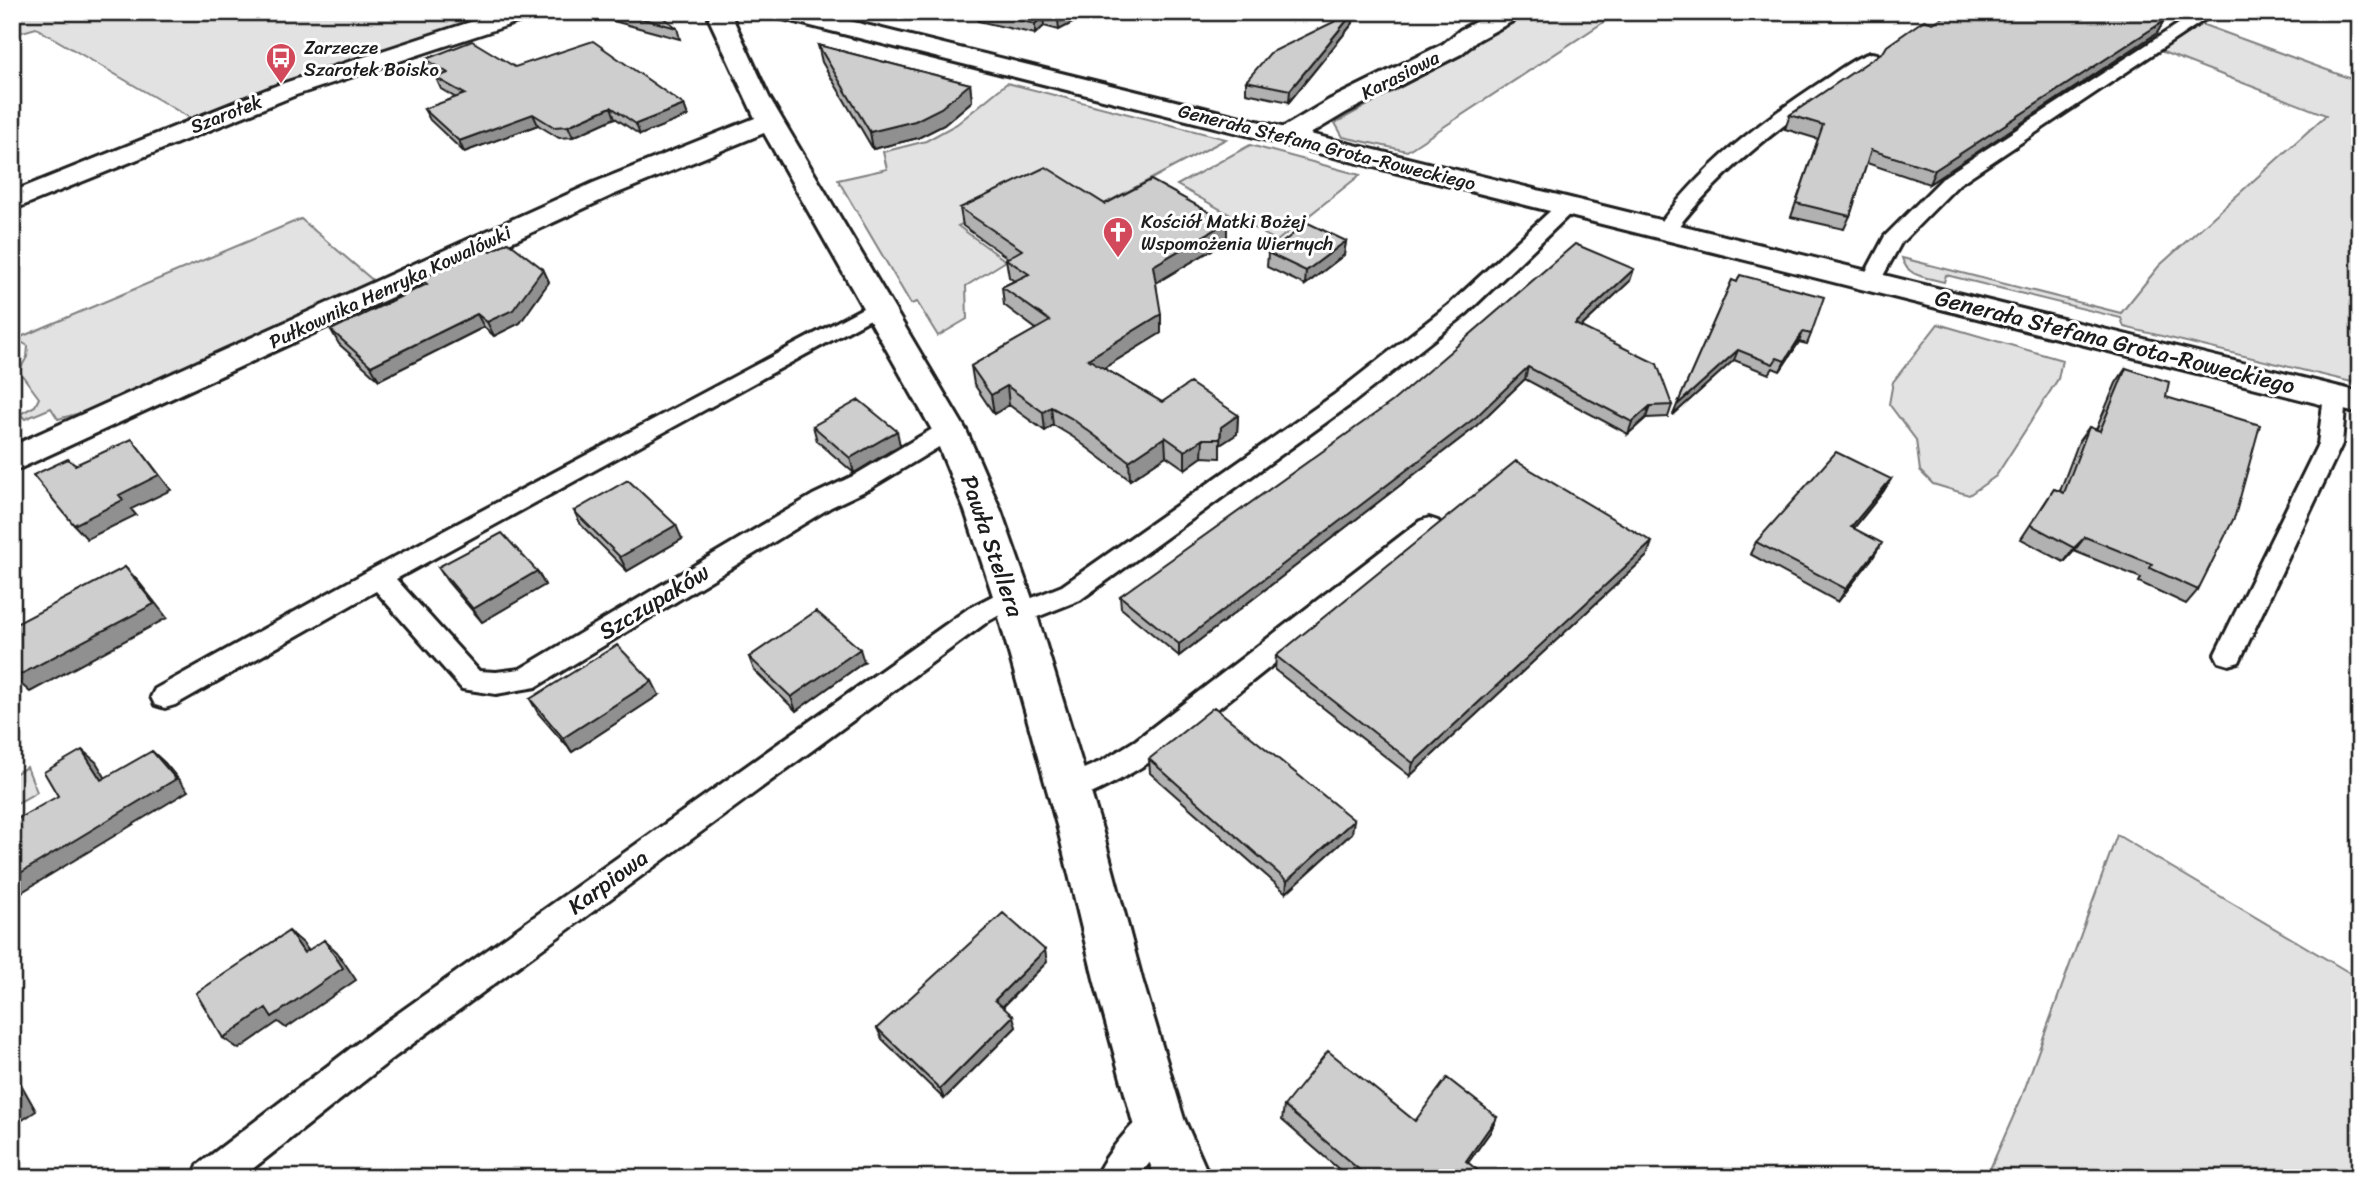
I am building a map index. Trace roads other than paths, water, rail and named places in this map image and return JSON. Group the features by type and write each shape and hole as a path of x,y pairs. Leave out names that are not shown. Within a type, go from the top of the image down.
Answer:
{"street":[{"name":"Szarotek","path":"12,202 299,86 525,12"},
{"name":"Pawła Stellera","path":"723,12 721,19 756,97 949,430 983,511 1014,605 1068,789 1159,1123 1183,1178"},
{"name":"Generała Stefana Grota-Roweckiego","path":"782,12 2347,400"},
{"name":"Karasiowa","path":"1286,137 1338,106 1452,49 1469,35 1512,12"},
{"name":"Pułkownika Henryka Kowalówki","path":"12,460 603,189 770,121"}],"lane":[{"path":"1871,281 1892,240 1952,180 2208,12"},
{"path":"1665,231 1681,208 1753,138 1817,91 1871,58"},
{"path":"1014,605 1071,593 1342,400 1458,309 1567,206"},
{"path":"165,697 878,306"},
{"path":"2229,654 2330,443 2347,400"},
{"name":"Szczupaków","path":"379,578 472,681 496,683 526,679 822,500 862,482 949,430"},
{"path":"1068,789 1112,770 1146,750 1429,527"},
{"name":"Karpiowa","path":"211,1178 384,1044 978,615 1014,605"},
{"path":"1113,1178 1159,1123"}],"place":[{"name":"Zarzecze Szarotek Boisko","path":"281,85"},
{"name":"Kościół Matki Bożej Wspomożenia Wiernych","path":"1118,259"}]}
